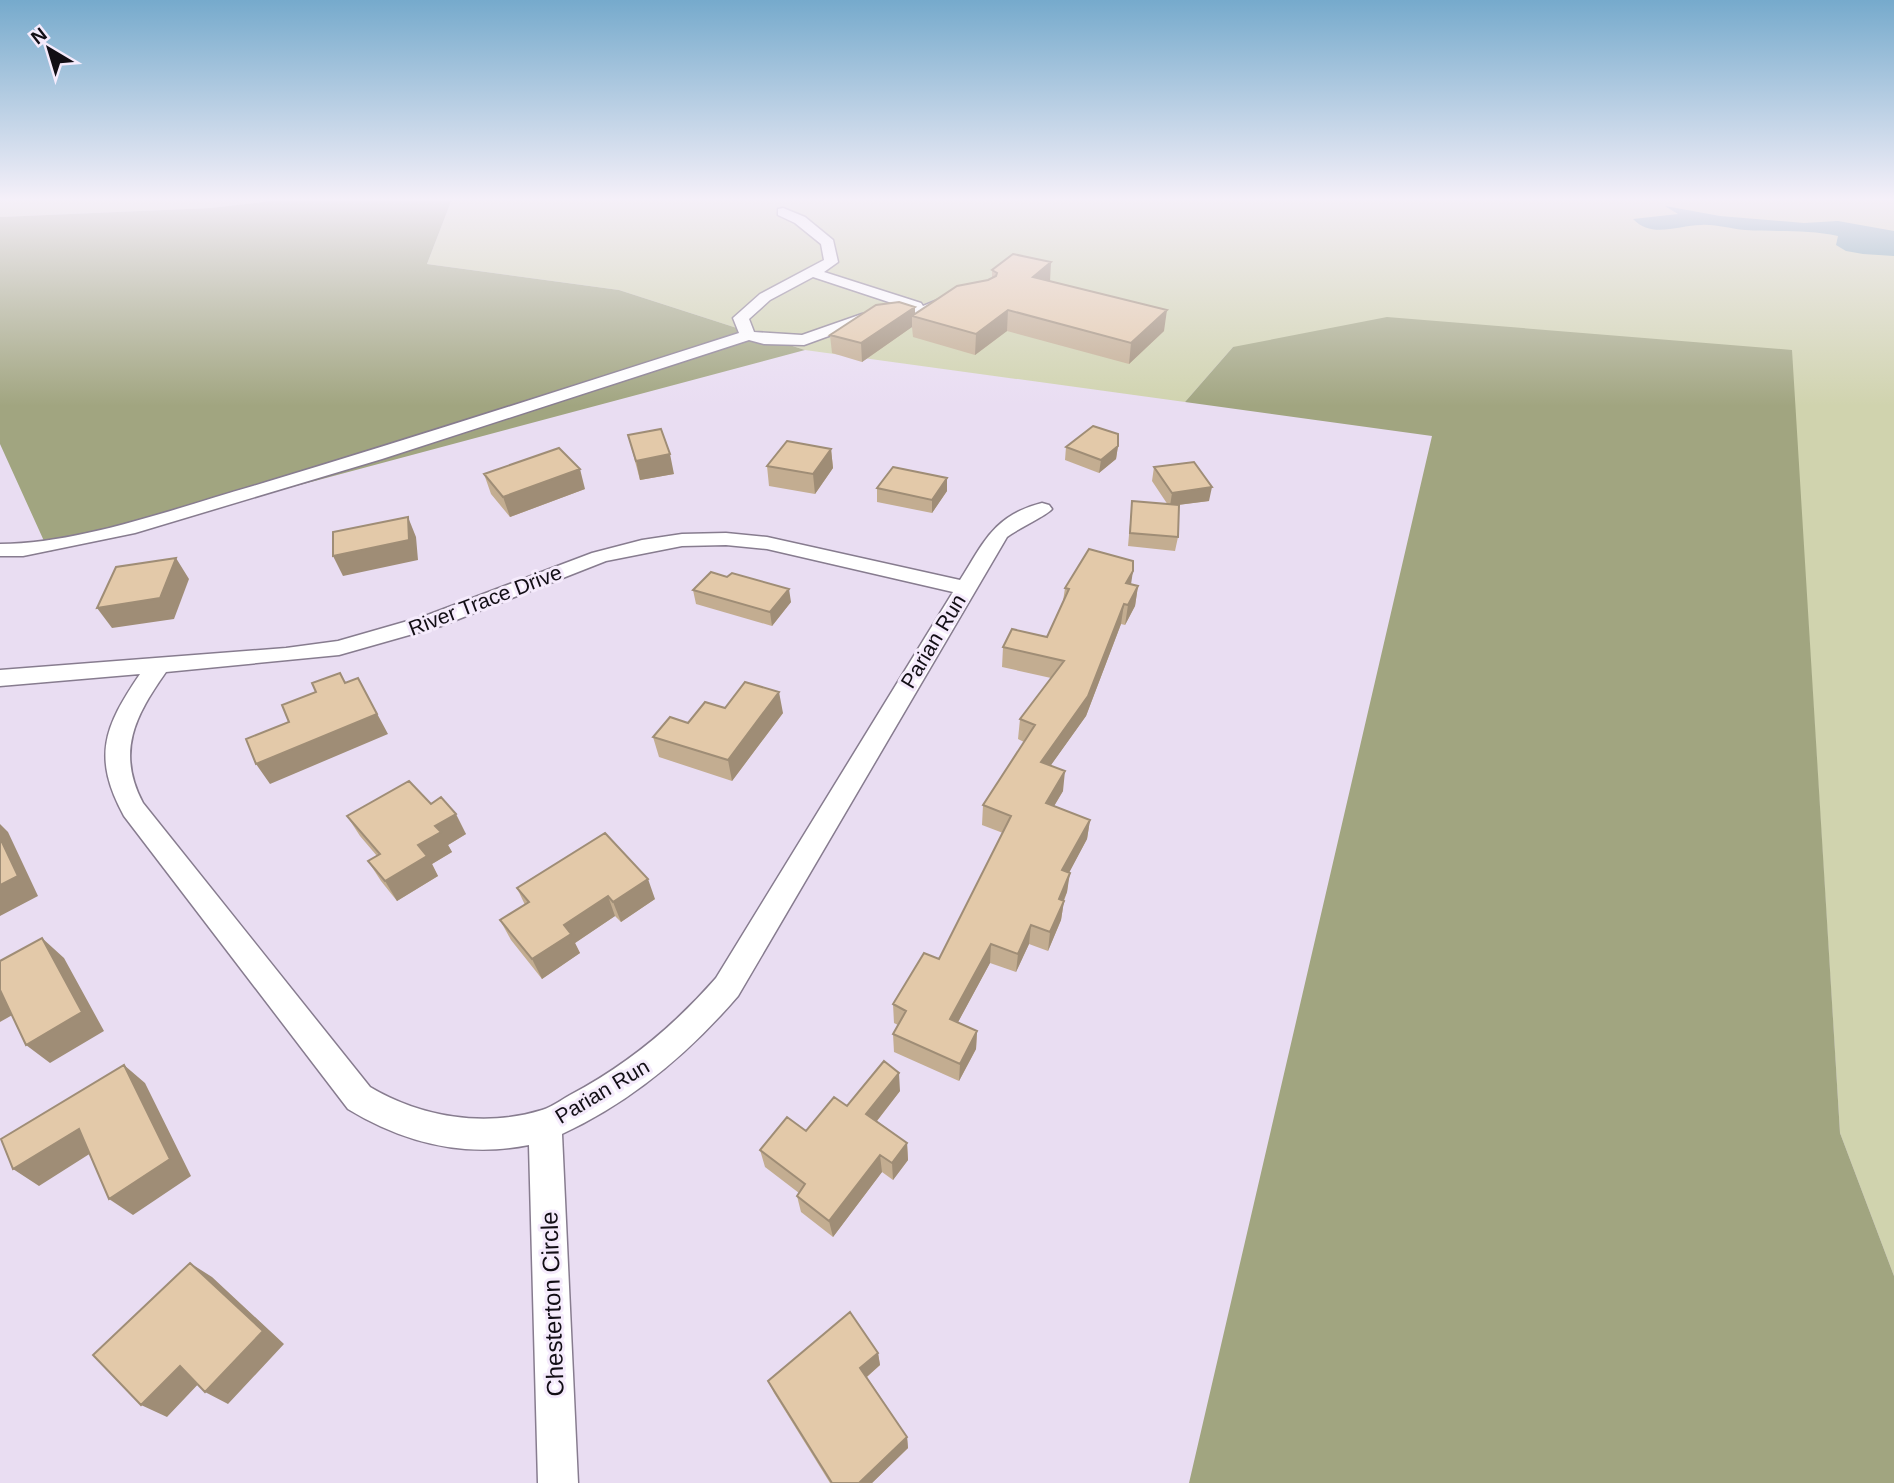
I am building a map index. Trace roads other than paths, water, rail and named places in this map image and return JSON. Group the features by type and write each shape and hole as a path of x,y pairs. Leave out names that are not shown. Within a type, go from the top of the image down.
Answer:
{"street":[{"path":"748,335 741,318 765,297 821,268"},
{"path":"814,273 928,310"},
{"path":"0,550 23,550 128,529 376,455 748,335 764,339 804,340 867,317 928,310 960,295"},
{"name":"Parian Run","path":"159,665 133,701 119,738 118,774 133,809 359,1098 394,1118 441,1132 494,1133 545,1125 602,1097 653,1062 696,1023 727,987 999,533 1019,519 1042,509"},
{"name":"River Trace Drive","path":"0,678 286,655 365,642 433,621 599,557 642,546 682,540 726,539 767,543 965,588"},
{"name":"Chesterton Circle","path":"545,1125 558,1483"}]}
